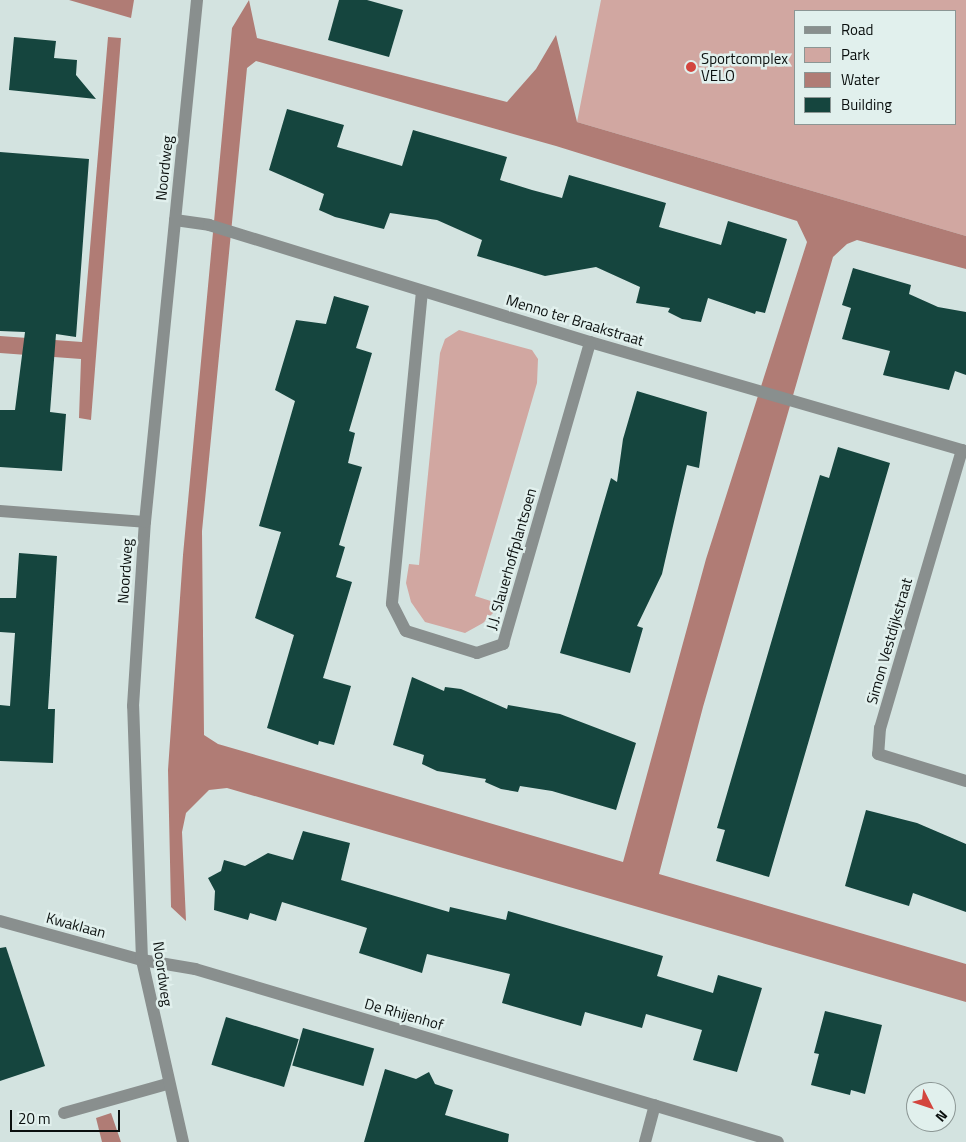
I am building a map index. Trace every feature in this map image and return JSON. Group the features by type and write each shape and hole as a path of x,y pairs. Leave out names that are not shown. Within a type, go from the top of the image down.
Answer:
{"street":[{"name":"Noordweg","path":"183,1142 167,1084 142,960 133,706 144,522 197,0"},
{"name":"Menno ter Braakstraat","path":"175,220 209,225 590,342 964,451"},
{"name":"J.J. Slauerhoffplantsoen","path":"422,291 392,604 406,631 477,652 503,644 590,342"},
{"name":"Simon Vestdijkstraat","path":"964,451 880,728 878,754 966,781"},
{"path":"0,511 144,522"},
{"name":"Kwaklaan","path":"0,921 142,960"},
{"name":"De Rhijenhof","path":"142,960 195,969 778,1142"},
{"path":"64,1112 167,1084"},
{"path":"645,1142 655,1105"}],"green space":[{"name":"Sportcomplex VELO","path":"601,0 966,0 966,236 577,122"},
{"path":"459,330 532,350 538,359 537,383 475,596 497,603 496,610 483,623 465,633 425,622 411,602 406,583 409,564 419,565 440,353 445,339"}],"water":[{"path":"69,0 134,0 131,18"},
{"path":"249,0 257,38 507,102 536,69 556,35 577,122 966,236 966,269 857,240 847,244 833,257 703,707 659,874 966,964 966,1002 227,788 209,790 186,813 182,832 186,921 171,907 168,770 183,555 232,28","holes":["256,61 556,146 797,221 807,242 706,559 623,862 218,744 204,735 202,531 247,68"]},
{"path":"108,37 121,38 91,420 79,418 81,359 0,353 0,336 82,342"},
{"path":"111,1113 121,1142 102,1142 96,1118"}],"building":[{"path":"339,0 367,0 403,10 389,57 328,40"},
{"path":"14,37 56,41 54,58 77,60 76,75 96,99 9,90"},
{"path":"287,109 344,125 337,147 402,166 413,130 507,157 500,180 532,190 562,198 569,175 666,203 659,227 721,245 728,221 787,239 765,313 756,311 755,314 708,298 701,322 682,319 668,312 670,308 636,303 640,287 596,267 545,276 477,256 482,240 437,220 390,213 384,229 335,217 319,210 324,194 269,170"},
{"path":"0,152 89,159 76,337 56,334 50,412 66,414 62,471 0,467 0,410 15,410 25,332 0,331"},
{"path":"853,268 911,285 909,294 938,307 966,312 966,375 955,371 949,390 883,375 890,351 842,339 851,308 842,305"},
{"path":"334,296 369,306 356,348 372,353 349,431 355,433 348,463 362,467 339,545 345,547 336,577 352,582 323,678 351,686 334,745 319,741 318,745 267,728 294,635 255,618 281,532 259,526 295,401 275,390 296,320 326,324"},
{"path":"637,391 707,412 699,468 687,465 662,574 637,626 643,628 630,673 560,653 611,478 617,482 623,439"},
{"path":"838,447 890,463 769,877 716,861 725,830 717,828 820,475 829,478"},
{"path":"19,553 57,556 48,709 55,709 53,763 0,761 0,705 10,706 15,633 0,632 0,598 16,598"},
{"path":"412,677 444,691 445,687 461,689 507,709 508,705 560,714 636,743 616,810 552,791 520,786 518,792 501,789 485,782 486,779 437,771 422,764 424,755 393,745"},
{"path":"866,810 917,823 966,844 966,912 913,893 909,906 845,886"},
{"path":"303,831 350,843 341,880 449,912 450,907 506,920 508,911 663,956 657,976 713,993 718,975 762,988 737,1072 693,1060 702,1030 646,1014 642,1028 585,1012 581,1026 502,1003 510,974 427,954 422,973 359,953 367,928 282,902 276,921 250,913 248,920 214,910 215,891 208,878 221,871 224,860 245,866 268,853 293,860"},
{"path":"6,947 45,1066 0,1081 0,948"},
{"path":"825,1011 882,1025 865,1094 851,1090 850,1095 811,1085 819,1054 814,1053"},
{"path":"226,1017 299,1039 284,1087 211,1065"},
{"path":"303,1028 374,1048 363,1086 292,1065"},
{"path":"385,1069 416,1079 429,1072 435,1084 453,1090 445,1115 509,1134 508,1142 364,1142"}],"place":[{"name":"Sportcomplex VELO","path":"691,67"}]}
